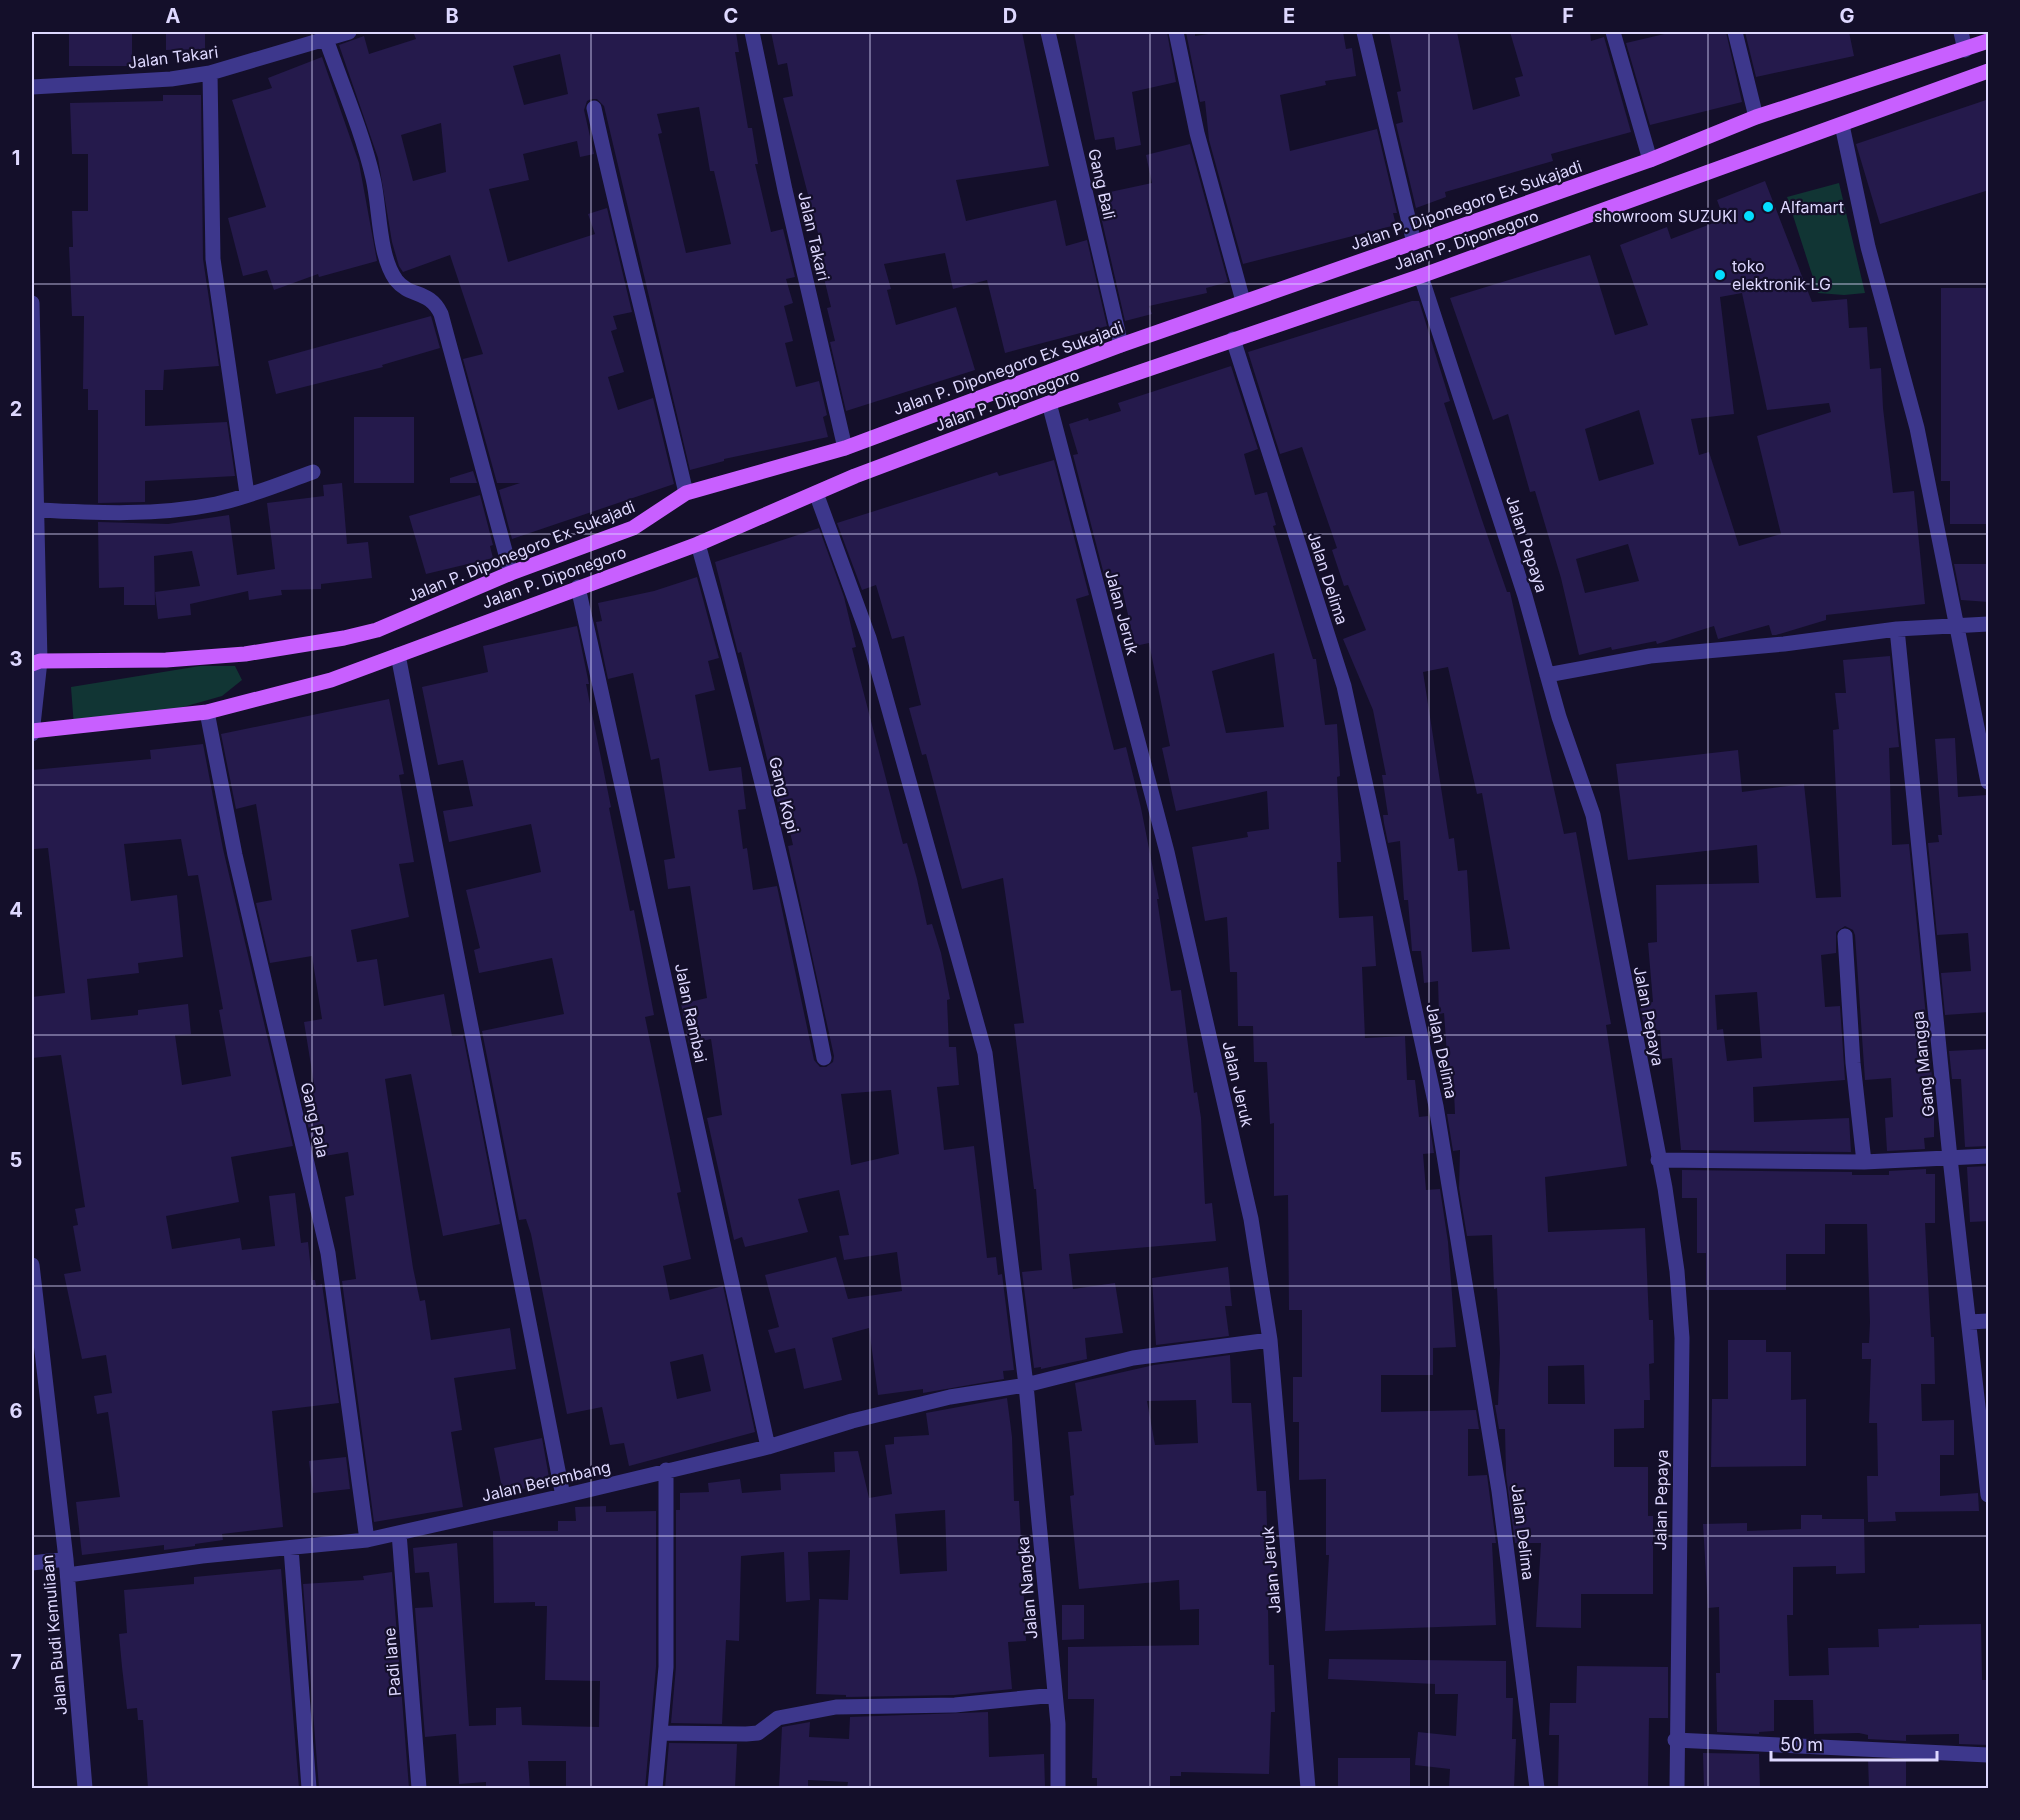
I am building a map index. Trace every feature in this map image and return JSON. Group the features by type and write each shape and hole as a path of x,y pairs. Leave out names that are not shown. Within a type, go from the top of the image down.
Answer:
{"main road":[{"name":"Jalan P. Diponegoro Ex Sukajadi","path":"36,662 166,660 245,654 344,638 377,630 511,573 633,528 686,493 845,448 1243,301 1650,160 1756,117 1989,41"},
{"name":"Jalan P. Diponegoro","path":"32,732 207,712 331,680 698,544 816,493 1049,403 1421,276 1989,71"}],"street":[{"name":"Jalan Takari","path":"32,87 171,79 210,73 349,32"},
{"name":"Jalan Takari","path":"752,32 785,190 845,448"},
{"name":"Gang Bali","path":"1048,32 1121,345"},
{"path":"1176,32 1197,133 1243,301"},
{"path":"1364,32 1414,243"},
{"path":"1612,32 1650,160"},
{"path":"1735,32 1756,117"},
{"path":"1961,32 1965,50"},
{"path":"326,39 371,169 390,266 396,280 407,289 425,295 436,303 441,314 511,573"},
{"path":"210,73 213,259 247,494"},
{"path":"594,108 619,221 651,343 686,493"},
{"path":"1842,125 1868,247 1917,428 1989,782"},
{"name":"Jalan Pepaya","path":"1421,276 1522,585 1547,675 1593,815 1665,1188 1677,1271 1681,1327 1675,1740 1677,1788"},
{"path":"32,303 37,510 36,662 32,732"},
{"name":"Jalan Delima","path":"1233,339 1344,686 1436,1106 1499,1491 1537,1788"},
{"name":"Jalan Jeruk","path":"1049,403 1167,852 1251,1219 1270,1340 1308,1788"},
{"path":"37,510 126,514 169,511 219,503 313,472"},
{"name":"Jalan Nangka","path":"816,493 869,638 985,1053 1026,1385 1058,1724 1058,1788"},
{"name":"Gang Kopi","path":"698,544 746,714 802,946 824,1058"},
{"name":"Jalan Rambai","path":"578,587 768,1447"},
{"path":"1547,675 1650,656 1784,644 1897,629 1989,624"},
{"name":"Gang Mangga","path":"1897,629 1950,1158 1989,1495"},
{"path":"398,655 563,1496"},
{"name":"Gang Pala","path":"207,712 235,855 328,1253 367,1540"},
{"path":"1845,936 1853,1063 1864,1162"},
{"path":"1658,1160 1864,1162 1989,1156"},
{"name":"Jalan Budi Kemuliaan","path":"32,1265 67,1567 86,1788"},
{"path":"1969,1322 1989,1321"},
{"name":"Jalan Berembang","path":"32,1563 67,1567 367,1540 768,1447 852,1421 950,1397 1026,1385 1133,1358 1270,1340"},
{"path":"655,1788 666,1667 666,1470"},
{"name":"Padi lane","path":"399,1533 419,1788"},
{"path":"291,1548 309,1788"},
{"path":"660,1733 746,1734 758,1732 778,1718 836,1707 955,1705 1055,1695"},
{"path":"1675,1740 1989,1755"}],"green space":[{"path":"1839,183 1865,293 1844,295 1818,293 1787,197"},
{"path":"200,666 235,666 242,680 222,696 176,709 74,727 71,687"}],"building":[{"path":"69,32 132,32 132,66 69,66"},
{"path":"166,32 205,32 205,49 166,50"},
{"path":"424,32 736,32 739,52 735,52 748,128 752,128 758,164 755,164 771,232 783,229 795,277 786,279 793,303 784,306 793,341 785,343 796,387 819,381 827,415 823,417 828,437 724,459 724,461 690,470 604,106 597,99 591,99 587,101 584,110 594,154 580,157 577,141 523,154 529,180 489,189 508,262 595,234 588,214 607,208 632,312 613,316 617,329 611,331 624,372 608,377 618,410 653,398 674,484 512,539 499,490 520,483 497,483 463,359 483,354 450,255 403,272 399,266 392,242 378,158 339,45 364,36 369,54 416,39 414,34","holes":["560,54 568,94 524,105 513,66","699,107 710,171 714,171 731,244 686,253 658,134 662,133 657,114","441,123 446,172 413,181 401,135"]},
{"path":"771,32 1022,32 1049,166 956,180 966,221 1056,200 1066,246 1087,240 1107,326 1005,353 987,280 953,289 945,253 884,264 891,289 887,290 896,325 956,307 975,370 846,411 830,342 835,341 827,308 831,307 822,270 814,272 807,240 819,237 783,98 793,96 787,63 778,65"},
{"path":"1074,32 1167,32 1176,82 1132,92 1141,145 1116,150 1114,137 1095,140"},
{"path":"1186,32 1195,32 1195,36 1222,32 1343,32 1346,49 1352,48 1356,76 1325,81 1326,85 1280,95 1290,151 1377,129 1397,213 1393,213 1396,225 1243,264 1209,140 1205,101 1200,102"},
{"path":"1389,32 1457,32 1473,110 1520,96 1515,78 1523,76 1510,32 1590,32 1591,41 1604,37 1631,132 1551,154 1553,161 1445,192 1446,197 1416,208 1396,124 1403,122 1397,92 1401,91"},
{"path":"1673,32 1726,32 1742,102 1650,125 1626,43"},
{"path":"1745,32 1849,32 1854,56 1756,77"},
{"path":"322,57 359,163 377,261 319,277 318,274 274,290 267,270 243,276 228,218 266,207 232,100 272,88 268,78"},
{"path":"163,95 201,95 203,259 219,366 164,370 163,390 145,390 145,426 227,422 235,476 145,481 145,502 98,503 98,410 88,410 88,389 83,389 84,316 72,316 69,247 73,247 72,211 88,211 88,154 72,154 70,103 163,101"},
{"path":"1989,99 1989,190 1880,224 1856,144"},
{"path":"1190,144 1228,282 1206,288 1207,293 1149,306 1152,314 1125,321 1096,195 1152,183 1146,155"},
{"path":"1765,181 1812,302 1847,299 1849,328 1867,327 1870,369 1881,368 1883,408 1893,493 1914,491 1925,604 1826,615 1826,620 1776,635 1772,635 1769,625 1718,639 1714,626 1657,644 1656,641 1612,650 1611,647 1579,655 1561,578 1535,491 1530,492 1508,414 1493,420 1450,298 1590,255 1615,335 1648,325 1620,245 1667,227 1671,239 1724,219 1717,200","holes":["1742,293 1767,410 1829,403 1831,412 1757,436 1781,534 1739,546 1709,452 1699,455 1691,419 1734,414 1720,297","1639,410 1654,464 1599,481 1585,429","1628,544 1639,581 1585,593 1576,559"]},
{"path":"1941,288 1989,288 1989,524 1950,524 1950,481 1941,481"},
{"path":"1412,301 1419,301 1450,401 1444,403 1507,592 1510,592 1564,834 1576,832 1611,1024 1606,1025 1627,1166 1545,1177 1548,1232 1645,1228 1649,1320 1653,1320 1654,1363 1649,1364 1650,1400 1644,1400 1644,1428 1614,1429 1614,1467 1648,1467 1648,1516 1653,1516 1653,1594 1581,1594 1581,1628 1536,1627 1541,1543 1515,1543 1506,1475 1505,1429 1499,1429 1495,1405 1498,1405 1500,1353 1492,1235 1467,1236 1459,1188 1460,1150 1453,1151 1447,1114 1455,1114 1453,1068 1448,1068 1444,1013 1439,1014 1438,981 1424,983 1421,951 1412,951 1408,900 1404,900 1400,841 1388,843 1384,823 1383,815 1388,815 1382,775 1386,775 1373,710 1343,639 1366,630 1348,585 1344,586 1332,550 1337,548 1302,447 1280,454 1248,352","holes":["1448,667 1477,794 1482,793 1510,949 1472,952 1467,870 1458,871 1454,838 1449,839 1423,672","1584,1365 1585,1404 1548,1404 1548,1366"]},
{"path":"431,316 440,348 382,365 383,367 276,394 268,361"},
{"path":"1231,366 1258,449 1244,454 1255,495 1267,492 1276,525 1273,526 1313,659 1316,659 1325,725 1337,724 1341,862 1337,862 1339,918 1373,916 1376,966 1362,967 1365,1038 1405,1036 1407,1080 1415,1080 1419,1117 1428,1116 1434,1153 1423,1154 1426,1190 1440,1189 1448,1242 1456,1347 1433,1348 1433,1375 1381,1375 1381,1412 1476,1410 1479,1429 1468,1429 1468,1476 1487,1475 1496,1543 1492,1543 1496,1625 1325,1631 1329,1555 1326,1555 1326,1479 1299,1480 1299,1422 1293,1422 1293,1377 1302,1377 1302,1310 1289,1310 1288,1195 1274,1196 1274,1123 1270,1124 1267,1062 1254,1062 1253,1026 1238,1026 1237,972 1230,972 1227,917 1205,921 1192,847 1248,837 1247,832 1269,829 1267,791 1176,811 1162,748 1170,746 1149,643 1135,646 1122,588 1108,590 1073,455 1078,454 1069,424 1088,418 1089,421 1121,411 1118,403","holes":["1274,653 1284,727 1226,733 1212,671"]},
{"path":"354,417 414,417 414,483 354,483"},
{"path":"1054,460 1089,595 1076,599 1114,750 1126,747 1141,808 1159,899 1157,899 1171,991 1181,990 1194,1093 1197,1092 1201,1118 1205,1204 1212,1203 1216,1241 1069,1254 1073,1289 1115,1283 1123,1333 1085,1338 1087,1359 1041,1369 1041,1367 1034,1368 1022,1272 1042,1270 1036,1189 1034,1189 1014,1024 1024,1023 1003,878 962,889 926,754 922,755 909,708 921,705 904,636 892,639 876,585 862,590 837,523 997,472 999,476"},
{"path":"473,471 477,483 450,483 450,478"},
{"path":"342,483 347,544 368,542 372,578 321,584 321,589 281,590 282,595 249,600 248,591 190,604 191,615 158,619 155,592 200,586 192,551 154,556 155,605 124,605 124,587 99,588 98,522 168,524 229,515 237,575 275,569 267,503 324,496 323,485"},
{"path":"480,495 493,545 490,546 493,558 426,574 409,516"},
{"path":"819,528 844,597 856,647 852,648 903,844 907,843 927,925 932,924 941,953 950,999 947,1000 949,1047 956,1047 959,1085 937,1087 944,1150 974,1146 987,1258 996,1257 998,1275 1002,1274 1014,1370 1003,1371 1004,1379 923,1393 923,1389 878,1395 869,1328 832,1338 842,1380 804,1389 795,1348 775,1353 768,1330 779,1327 765,1275 836,1257 848,1299 902,1291 897,1252 844,1260 839,1236 849,1235 839,1190 798,1199 808,1232 745,1247 742,1237 734,1240 707,1118 722,1115 711,1039 689,1044 681,1004 707,998 690,886 668,889 664,860 675,858 659,758 651,760 633,673 608,679 596,622 602,621 598,603 654,591 697,577 719,658 708,661 715,690 695,695 709,771 741,767 746,809 738,810 743,849 747,848 753,890 777,886 814,1060 820,1067 826,1067 833,1062 834,1056 788,846 793,845 785,811 780,812 741,652 738,653 715,562","holes":["891,1090 899,1154 851,1165 841,1094"]},
{"path":"1954,564 1989,564 1989,602 1961,600"},
{"path":"577,626 589,684 586,684 611,807 609,808 630,911 634,910 654,1015 645,1017 681,1192 677,1193 691,1259 663,1266 670,1300 723,1286 755,1432 629,1466 624,1443 610,1445 602,1407 567,1414 531,1234 526,1219 519,1220 482,1031 564,1014 552,958 479,973 474,950 480,948 466,890 541,872 531,824 449,842 443,811 473,806 463,760 438,765 422,687 488,672 483,646","holes":["703,1354 711,1391 677,1399 670,1362"]},
{"path":"1890,656 1899,747 1889,748 1892,845 1909,844 1934,1098 1934,1137 1924,1138 1925,1149 1887,1151 1885,1118 1893,1117 1891,1078 1865,1080 1855,935 1853,930 1845,926 1836,932 1836,953 1821,955 1825,1007 1840,1006 1845,1080 1753,1087 1754,1122 1849,1118 1851,1152 1681,1150 1672,1058 1662,1059 1660,1030 1645,1031 1639,1003 1653,1002 1648,943 1657,942 1656,885 1759,883 1757,845 1628,860 1616,764 1738,750 1742,792 1804,784 1816,898 1841,897 1833,730 1839,729 1835,693 1846,693 1843,660","holes":["1757,992 1762,1058 1727,1061 1723,1029 1717,1030 1715,995"]},
{"path":"389,699 404,774 399,775 414,862 399,864 409,917 351,930 357,962 377,959 384,1006 444,994 452,1036 463,1035 500,1224 443,1236 411,1074 385,1079 413,1268 420,1301 425,1300 431,1340 510,1328 516,1369 454,1378 462,1430 451,1432 463,1507 374,1522 342,1281 356,1279 345,1197 354,1195 348,1152 319,1157 317,1141 312,1142 300,1092 315,1090 304,1022 322,1019 312,956 270,963 256,903 272,900 256,804 236,809 221,734"},
{"path":"1955,738 1958,797 1987,795 1989,1012 1945,1015 1941,973 1971,971 1968,933 1937,935 1928,843 1939,842 1938,835 1942,835 1935,739"},
{"path":"203,744 223,849 293,1146 231,1157 239,1202 166,1216 172,1249 240,1238 242,1250 275,1246 269,1196 295,1193 301,1243 308,1242 312,1280 315,1280 316,1286 322,1284 339,1403 272,1411 283,1527 222,1534 223,1540 195,1544 195,1546 164,1550 164,1545 82,1555 76,1502 120,1497 108,1412 97,1414 94,1396 112,1393 106,1355 82,1359 64,1274 81,1271 73,1226 78,1225 75,1209 85,1207 61,1055 32,1058 32,997 65,993 48,848 34,849 32,770 151,759 150,750","holes":["181,839 188,876 198,875 223,1009 219,1010 231,1076 182,1085 175,1035 191,1034 188,1004 138,1010 138,1015 91,1020 87,979 139,973 138,963 183,957 177,895 131,901 124,844"]},
{"path":"1989,1049 1989,1146 1965,1147 1961,1079 1952,1079 1949,1051"},
{"path":"1989,1166 1989,1221 1970,1222 1967,1167"},
{"path":"1926,1169 1926,1174 1935,1174 1935,1223 1925,1223 1931,1337 1934,1337 1935,1384 1921,1384 1922,1421 1954,1420 1954,1455 1940,1455 1940,1496 1978,1493 1979,1511 1895,1512 1896,1521 1868,1522 1867,1476 1878,1476 1877,1423 1869,1423 1871,1359 1862,1359 1862,1343 1869,1343 1870,1322 1867,1224 1825,1224 1825,1254 1786,1254 1786,1290 1706,1290 1706,1253 1697,1253 1697,1198 1682,1198 1682,1170 1852,1172 1852,1175 1889,1175 1889,1171"},
{"path":"1228,1267 1232,1306 1225,1306 1229,1336 1156,1345 1152,1278"},
{"path":"1728,1340 1766,1340 1766,1352 1791,1352 1791,1400 1806,1399 1806,1466 1711,1467 1712,1399 1728,1399"},
{"path":"1230,1355 1232,1403 1251,1403 1257,1491 1266,1491 1268,1561 1274,1561 1275,1608 1268,1608 1269,1665 1274,1665 1275,1712 1271,1712 1269,1774 1181,1772 1181,1776 1170,1776 1170,1788 1097,1788 1097,1778 1092,1778 1094,1699 1068,1699 1068,1647 1199,1645 1199,1609 1180,1610 1179,1580 1079,1589 1070,1496 1074,1495 1068,1432 1082,1431 1075,1383 1154,1365","holes":["1196,1400 1198,1443 1155,1445 1147,1401"]},
{"path":"1007,1398 1012,1437 1014,1501 1019,1501 1026,1641 1008,1642 1012,1689 954,1695 846,1697 846,1695 816,1694 819,1599 848,1600 850,1550 808,1552 810,1600 786,1602 784,1552 741,1556 739,1641 726,1640 722,1724 671,1723 676,1667 676,1510 680,1510 680,1493 709,1492 708,1483 740,1479 742,1493 781,1490 780,1474 835,1472 834,1452 858,1451 869,1498 892,1494 885,1445 894,1444 894,1437 929,1435 926,1413","holes":["945,1510 947,1571 900,1574 895,1514"]},
{"path":"542,1438 550,1483 503,1493 494,1448"},
{"path":"346,1457 350,1489 313,1493 309,1461"},
{"path":"606,1506 606,1512 656,1511 656,1667 645,1788 566,1788 566,1761 528,1761 530,1788 486,1788 486,1782 459,1784 456,1734 425,1737 415,1608 433,1607 429,1572 415,1573 413,1548 457,1543 469,1726 496,1725 496,1708 521,1707 522,1725 599,1727 600,1681 545,1680 547,1606 535,1606 535,1602 494,1603 493,1531 558,1531 558,1521 576,1521 575,1507"},
{"path":"1801,1515 1822,1515 1822,1519 1864,1519 1865,1573 1836,1574 1836,1566 1793,1567 1793,1615 1787,1615 1789,1676 1829,1675 1828,1648 1879,1647 1878,1629 1919,1628 1919,1625 1981,1624 1982,1680 1989,1680 1989,1745 1959,1744 1959,1734 1906,1735 1906,1741 1868,1739 1868,1735 1859,1733 1814,1734 1813,1700 1774,1700 1774,1731 1759,1732 1759,1734 1717,1732 1716,1673 1720,1673 1719,1607 1708,1608 1703,1524 1747,1523 1747,1531 1801,1529"},
{"path":"281,1569 299,1788 148,1788 143,1720 138,1720 137,1708 127,1709 119,1634 127,1633 124,1590 194,1584 194,1577"},
{"path":"392,1572 409,1788 319,1788 303,1584 364,1580 363,1576"},
{"path":"1062,1605 1084,1605 1084,1639 1062,1640"},
{"path":"1329,1659 1506,1661 1506,1698 1513,1698 1512,1739 1516,1739 1514,1788 1449,1788 1450,1769 1415,1765 1418,1732 1456,1736 1458,1694 1435,1694 1435,1684 1328,1679"},
{"path":"1577,1666 1668,1667 1668,1718 1649,1718 1648,1788 1558,1788 1559,1735 1549,1735 1550,1703 1576,1703"},
{"path":"988,1712 989,1757 1044,1754 1045,1787 847,1788 848,1782 808,1780 808,1788 779,1788 782,1727 810,1722 809,1737 849,1739 850,1717"},
{"path":"669,1743 737,1744 735,1788 665,1788"},
{"path":"1703,1753 1759,1754 1760,1788 1704,1788"},
{"path":"1338,1758 1410,1758 1410,1788 1338,1788"},
{"path":"1868,1759 1906,1761 1906,1788 1869,1788"}],"place":[{"name":"Alfamart","path":"1768,207"},
{"name":"showroom SUZUKI","path":"1749,216"},
{"name":"toko elektronik LG","path":"1720,275"}]}
